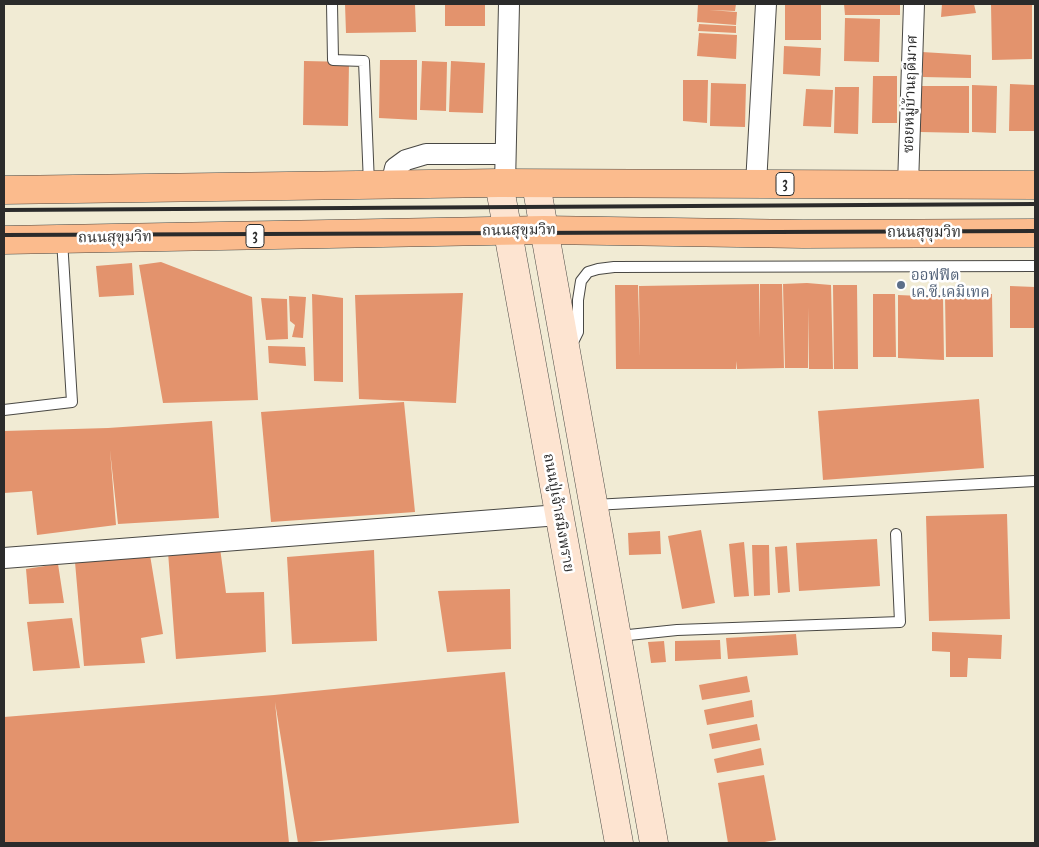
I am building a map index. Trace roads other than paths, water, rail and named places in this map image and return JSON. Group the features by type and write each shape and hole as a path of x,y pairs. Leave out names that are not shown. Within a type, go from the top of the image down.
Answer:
{"highway":[{"name":"3","path":"4,190 502,184 1035,185"},
{"name":"ถนนสุขุมวิท","path":"4,240 544,230 803,234 1035,233"}],"main road":[{"name":"ถนนปู่เจ้าสมิงพราย","path":"502,184 506,232 619,843"},
{"path":"536,184 654,843"}],"street":[{"path":"502,184 506,154 509,4"},
{"path":"756,184 766,4"},
{"name":"ซอยหมู่บ้านฤดีมาศ","path":"908,185 914,4"},
{"path":"380,185 395,168 406,160 426,154 506,154"},
{"path":"4,558 559,515"}],"lane":[{"path":"332,4 333,60 364,61 380,185"},
{"path":"4,410 72,402 62,239"},
{"path":"566,352 574,342 578,332 578,300 581,281 588,272 598,269 633,267 1035,266"},
{"path":"593,505 1035,481"},
{"path":"616,637 677,630 900,622 896,534"}],"railway":[{"path":"4,210 1035,204"},
{"path":"4,235 1035,231"}],"place":[{"name":"ออฟฟิต เค.ซี.เคมิเทค","path":"901,285"}]}
